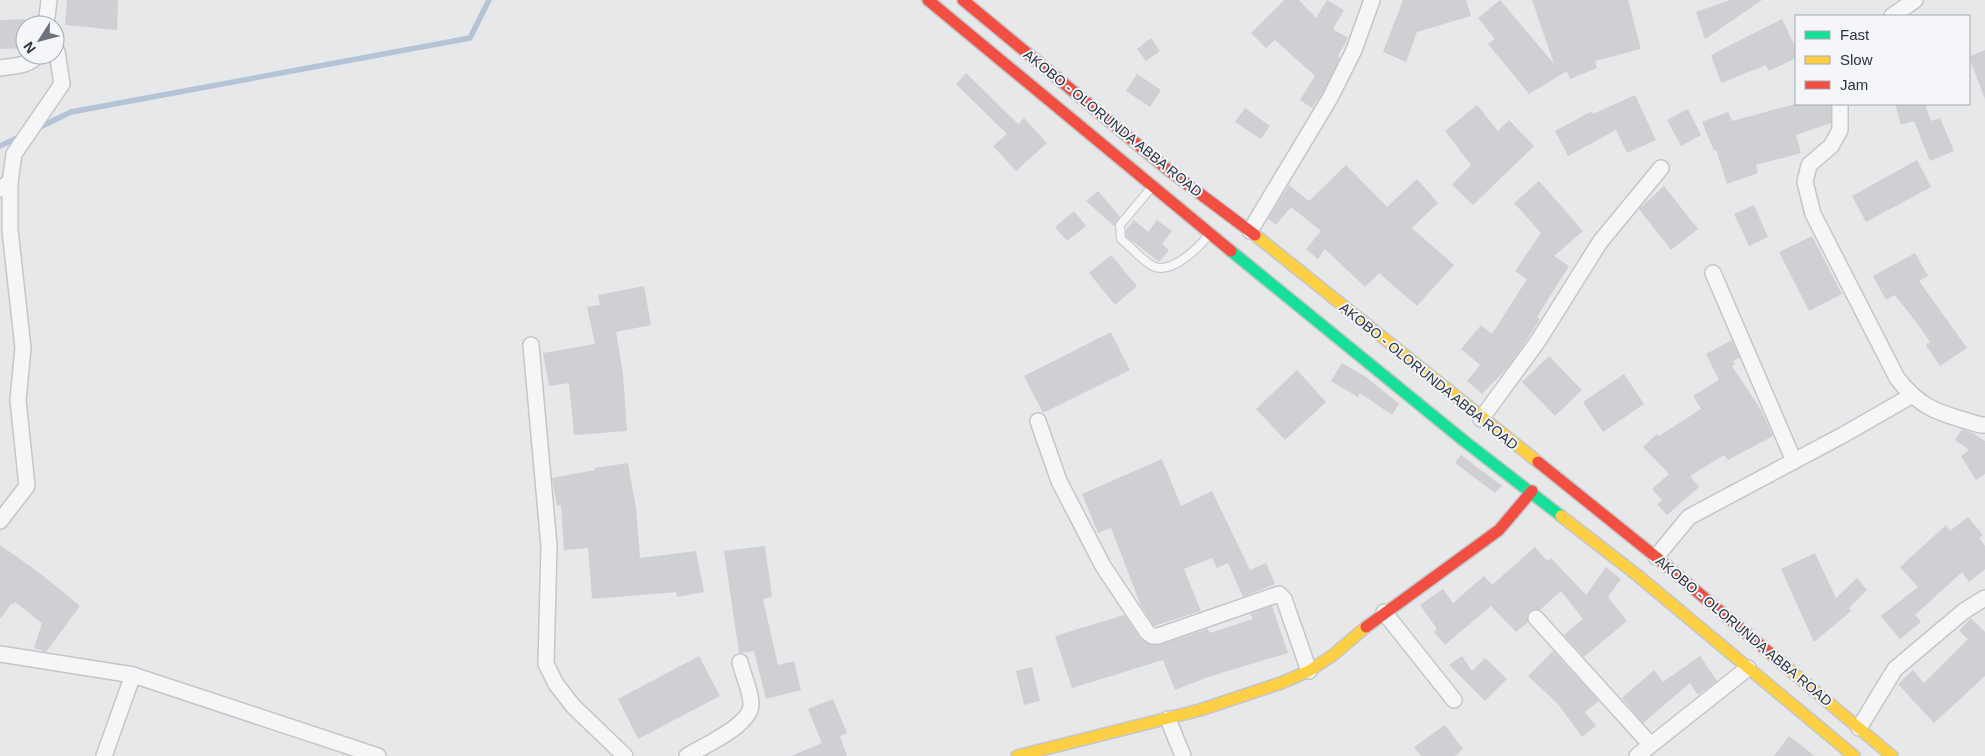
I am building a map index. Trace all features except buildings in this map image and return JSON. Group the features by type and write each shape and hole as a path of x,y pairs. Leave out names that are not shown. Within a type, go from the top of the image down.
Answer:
{"main road":[{"name":"AKOBO - OLORUNDA ABBA ROAD","path":"928,0 1152,187 1210,232 1463,440 1532,491 1854,756"},
{"name":"AKOBO - OLORUNDA ABBA ROAD","path":"963,0 1167,169 1250,231 1481,419 1656,557 1892,756"},
{"path":"1017,756 1168,719 1281,683 1309,671 1332,656 1384,612 1499,530 1532,491"}],"street":[{"path":"47,15 49,0"},
{"path":"1250,231 1330,98 1354,50 1372,0"},
{"path":"1893,15 1915,0"},
{"path":"0,68 21,65"},
{"path":"0,521 27,486 18,400 23,348 5,185 14,154 62,84 60,65"},
{"path":"1840,105 1840,130 1831,146 1809,165 1805,182 1813,214 1897,378 1911,396 1947,415 1981,426 1985,425"},
{"path":"1481,419 1538,341 1600,242 1661,168"},
{"path":"1713,273 1794,461"},
{"path":"531,345 549,546 546,664 556,684 573,706 625,756"},
{"path":"1656,557 1689,517 1911,396"},
{"path":"1038,421 1059,481 1103,566 1146,632 1152,636 1158,636 1280,594 1284,599 1309,671"},
{"path":"1859,728 1895,669 1964,610 1985,598"},
{"path":"1384,612 1454,700"},
{"path":"1536,618 1650,744"},
{"path":"0,654 133,675 378,756"},
{"path":"687,756 739,725 748,714 751,704 740,662"},
{"path":"1637,756 1748,668"},
{"path":"104,756 133,675"},
{"path":"1168,719 1183,756"}],"lane":[{"path":"1152,187 1120,225 1119,233 1121,239 1152,267 1164,268 1173,266 1204,242 1210,232"}],"waterway":[{"path":"36,129 71,112 470,38 489,0"},
{"path":"0,146 21,136"}],"traffic: fast":[{"path":"1231,251 1463,440 1561,516"}],"traffic: slow":[{"path":"1255,235 1538,462"},
{"path":"1561,516 1637,575 1854,756"},
{"path":"1017,756 1200,710 1281,683 1309,671 1333,655 1366,627"},
{"path":"1771,654 1892,756"}],"traffic: jam":[{"path":"928,0 1231,251"},
{"path":"963,0 1167,169 1255,235"},
{"path":"1538,462 1656,557 1771,654"},
{"path":"1366,627 1499,530 1532,491"}]}
